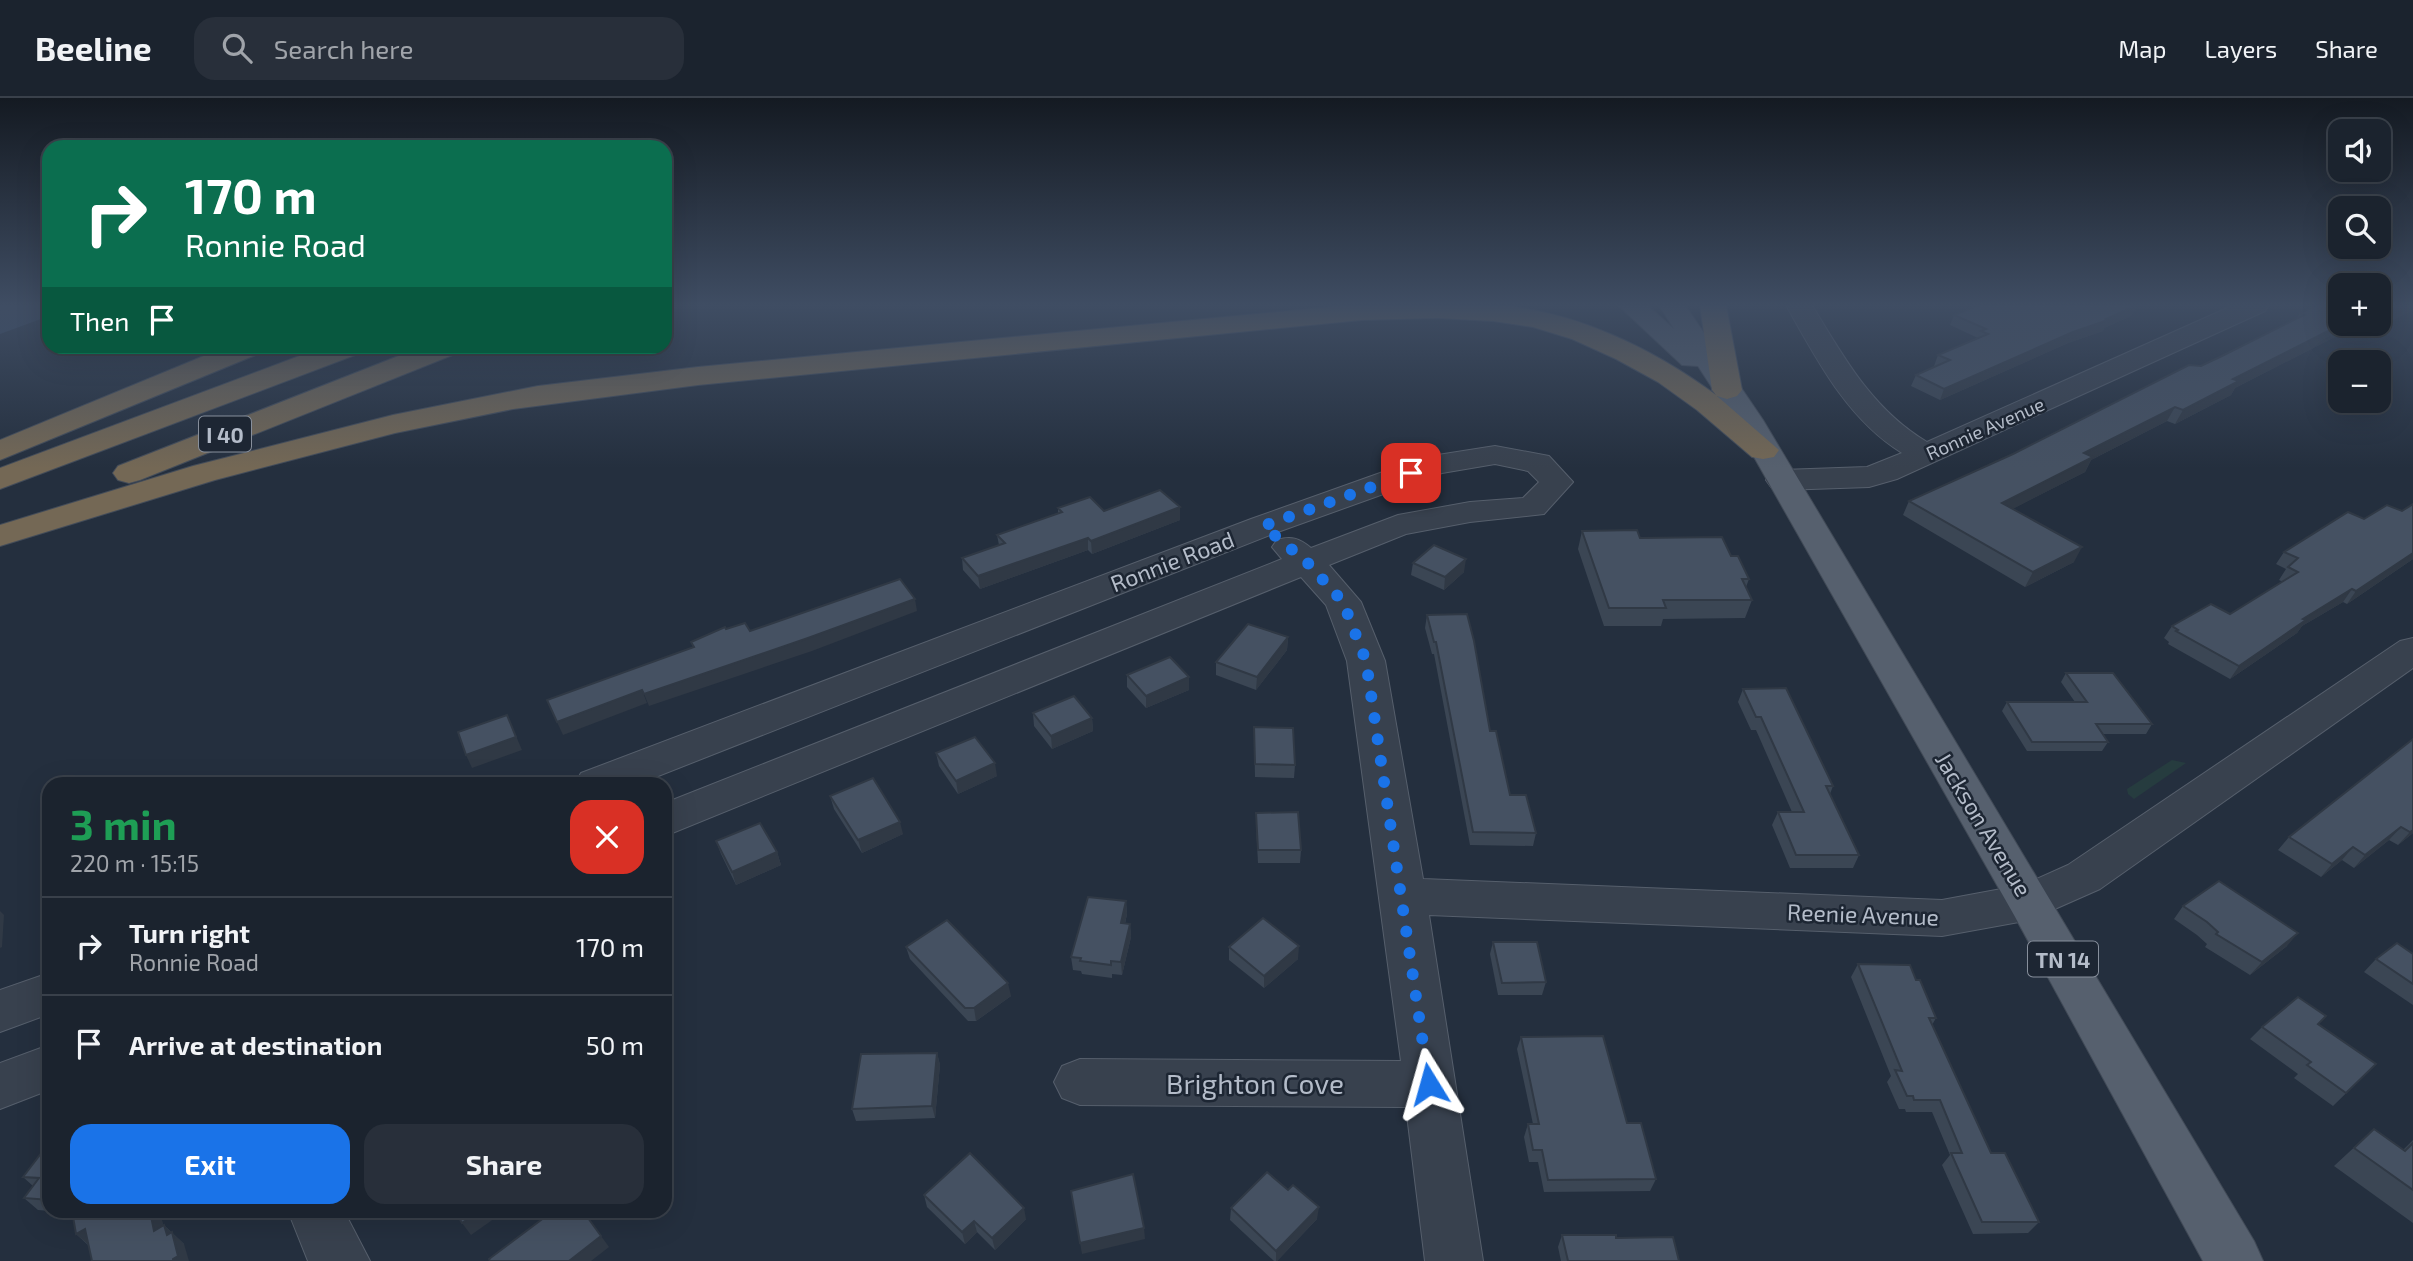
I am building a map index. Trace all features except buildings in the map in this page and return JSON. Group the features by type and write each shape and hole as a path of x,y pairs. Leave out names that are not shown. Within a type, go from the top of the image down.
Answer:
{"highway":[{"path":"0,451 221,359"},
{"name":"I 40","path":"0,479 318,359"},
{"name":"I 40","path":"0,524 416,359"},
{"path":"0,536 204,473 393,425 513,400 771,359"},
{"path":"513,400 698,376 872,359"},
{"path":"1639,359 1690,390 1773,465"},
{"path":"1722,359 1727,390"}],"main road":[{"name":"Jackson Avenue","path":"1692,359 1727,390"},
{"name":"Jackson Avenue","path":"1707,359 1773,465 2030,902 2234,1261"}],"street":[{"path":"1833,359 1875,418 1895,436 1926,454"},
{"name":"Ronnie Avenue","path":"1773,465 1869,477 2136,359"},
{"name":"Ronnie Road","path":"614,777 1263,526 1436,464 1495,455 1538,463 1557,482 1532,507 1470,512 1398,525 672,817"},
{"path":"1263,526 1306,561 1343,602 1366,661 1403,896 1454,1261"},
{"name":"Reenie Avenue","path":"1403,896 1942,918 2030,902 2084,877 2413,650"},
{"path":"0,1011 42,996"},
{"path":"0,1086 42,1070"},
{"name":"Brighton Cove","path":"1080,1082 1429,1084"},
{"path":"319,1218 326,1238 341,1261"}],"green space":[{"path":"2172,760 2186,763 2134,799 2128,794 2127,789"}],"route":[{"path":"1411,473 1263,526 1306,561 1343,602 1366,661 1429,1084"}]}
